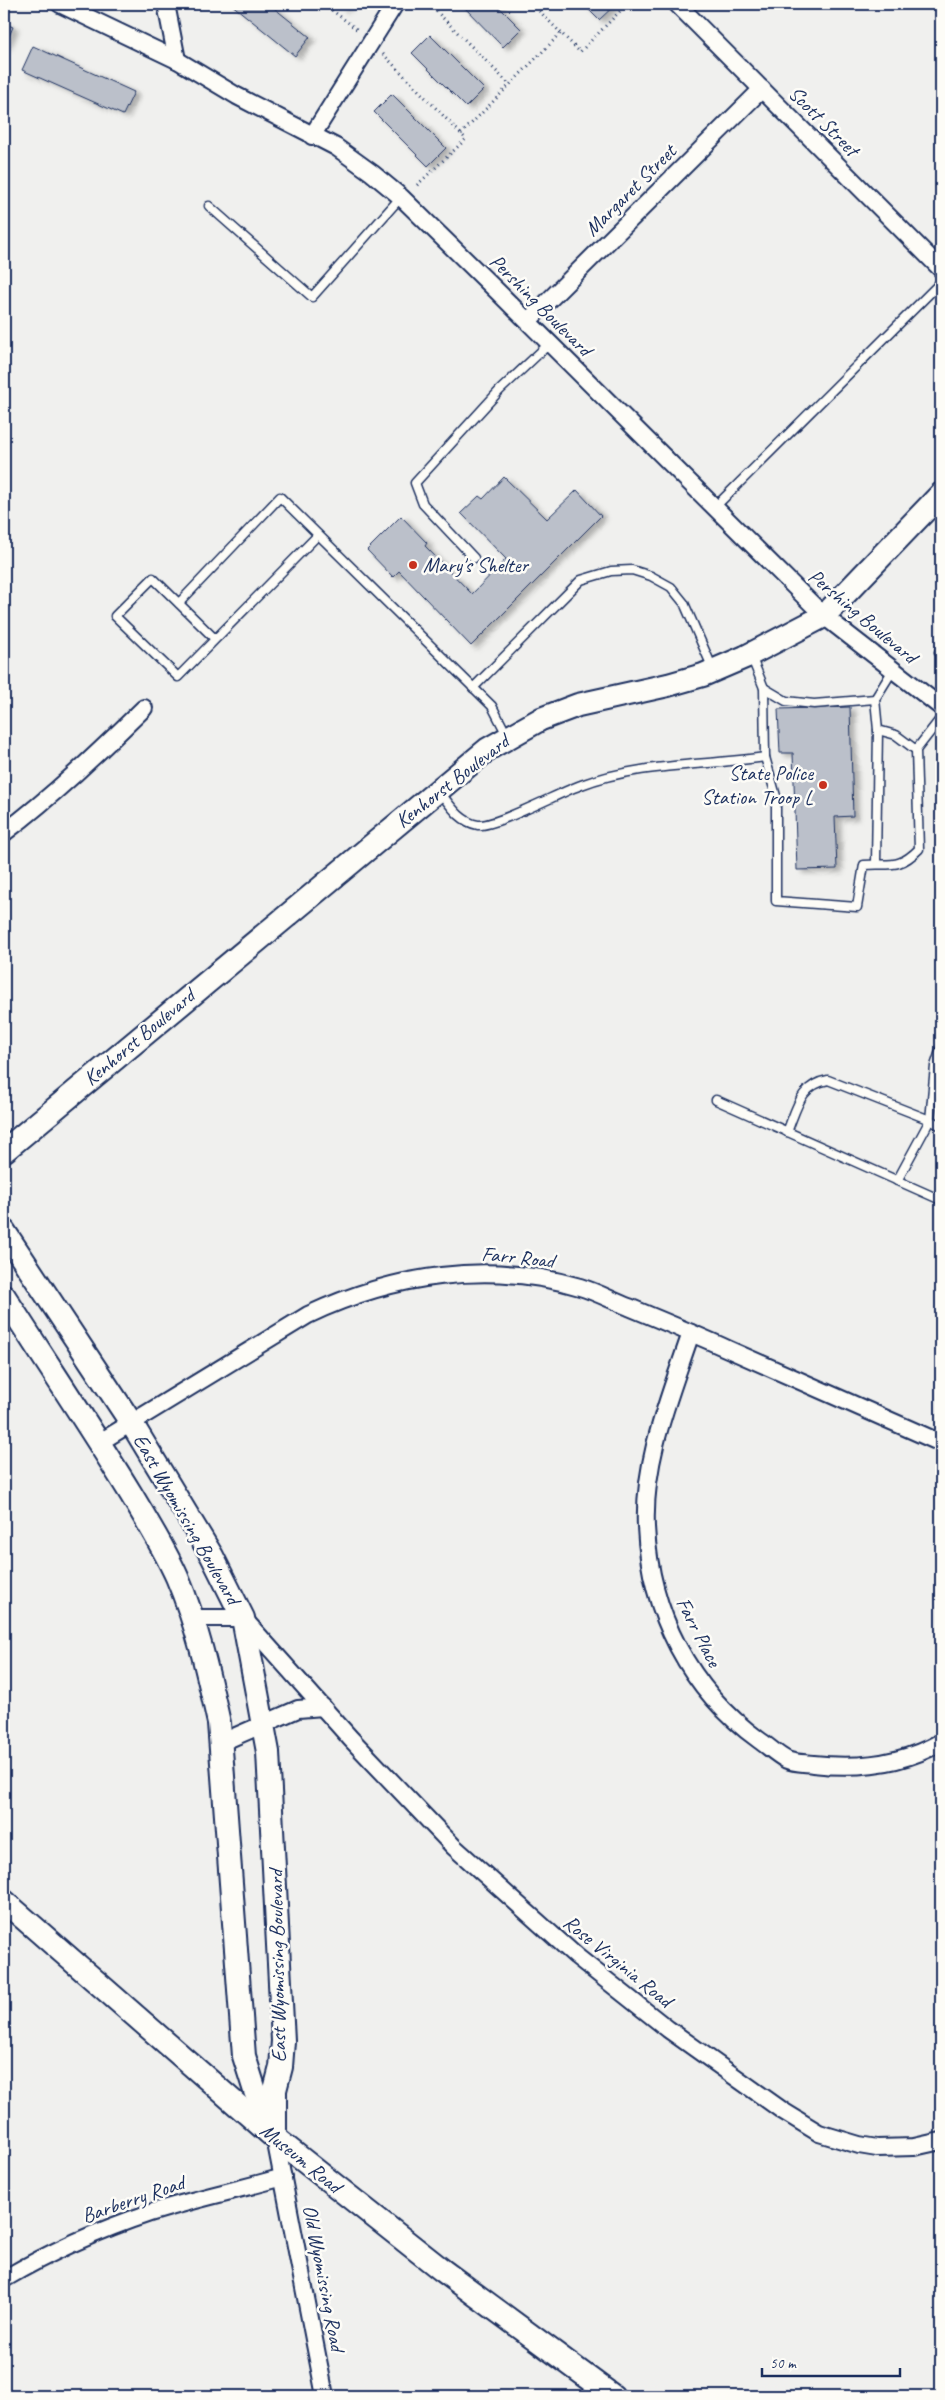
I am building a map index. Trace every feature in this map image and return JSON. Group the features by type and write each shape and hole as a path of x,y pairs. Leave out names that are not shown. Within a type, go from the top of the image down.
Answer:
{"street":[{"name":"Pershing Boulevard","path":"60,4 177,60 237,96 336,147 401,196 824,616 940,707"},
{"path":"166,4 177,60"},
{"path":"312,136 395,4"},
{"name":"Scott Street","path":"677,4 941,268"},
{"name":"Margaret Street","path":"528,321 762,89"},
{"name":"Kenhorst Boulevard","path":"4,1151 488,749 541,719 578,705 668,685 714,670 751,655 824,616 941,494"},
{"path":"4,833 39,806 91,760 144,708"},
{"name":"East Wyomissing Boulevard","path":"4,1231 132,1424 212,1556 243,1618 263,1725 272,1812 283,2040 282,2067 275,2090 275,2138"},
{"name":"Farr Road","path":"100,1442 308,1315 353,1296 393,1283 431,1276 482,1273 540,1278 580,1287 691,1333 941,1443"},
{"name":"East Wyomissing Boulevard","path":"4,1296 100,1442 153,1530 176,1576 192,1618 209,1676 219,1723 244,2056 255,2091 275,2138"},
{"name":"Farr Place","path":"691,1333 655,1441 646,1491 646,1526 654,1585 673,1638 688,1665 704,1688 734,1722 788,1760 859,1767 888,1763 941,1742"},
{"path":"192,1618 243,1618"},
{"name":"Rose Virginia Road","path":"243,1618 454,1847 576,1956 668,2029 783,2111 819,2133 859,2145 898,2148 941,2141"},
{"path":"220,1743 298,1709 323,1707"},
{"name":"Museum Road","path":"4,1901 275,2138 442,2270 613,2396"},
{"name":"Old Wyomissing Road","path":"275,2138 325,2396"},
{"name":"Barberry Road","path":"4,2279 75,2241 112,2226 226,2191 283,2178"}],"lane":[{"path":"209,206 312,297 401,196"},
{"path":"715,507 941,282"},
{"path":"474,558 423,504 415,483 500,390 550,343"},
{"path":"179,603 280,497 492,706 508,737"},
{"path":"216,639 153,578 115,616 178,678 318,535"},
{"path":"473,688 581,580 612,571 632,570 651,576 671,586 684,603 714,670"},
{"path":"751,655 764,688 765,757 776,796 776,902 857,907 864,865 894,865 901,863 908,860 919,849 916,750 940,707"},
{"path":"876,864 878,730 875,699 894,670"},
{"path":"764,688 786,701 814,704 875,699"},
{"path":"878,730 896,735 916,750"},
{"path":"438,790 459,816 479,825 512,816 582,784 630,771 765,757"},
{"path":"897,1181 930,1120 935,1066 941,1048"},
{"path":"787,1132 805,1090 815,1082 828,1080 941,1126"},
{"path":"716,1100 941,1200"}],"path":[{"path":"324,4 371,42 466,139 414,188 401,196"},
{"path":"429,4 510,84"},
{"path":"532,4 580,52 627,4"},
{"path":"461,134 561,33"}],"building":[{"path":"231,4 269,4 310,37 295,56"},
{"path":"336,4 347,4 344,9"},
{"path":"461,4 496,4 521,29 503,47"},
{"path":"583,4 616,4 599,20"},
{"path":"4,23 13,27 4,48"},
{"path":"430,35 484,89 466,107 412,53"},
{"path":"33,46 134,92 123,115 22,70"},
{"path":"392,94 446,148 428,166 374,112"},
{"name":"Mary's Shelter","path":"504,477 547,519 577,490 601,516 471,646 399,571 393,577 367,550 401,516 427,543 425,546 472,594 506,559 461,513 479,496 483,499"},
{"name":"State Police Station Troop L","path":"850,707 853,816 835,817 837,869 797,870 793,753 780,753 778,709"}],"place":[{"name":"Mary's Shelter","path":"413,565"},
{"name":"State Police Station Troop L","path":"823,785"}]}
